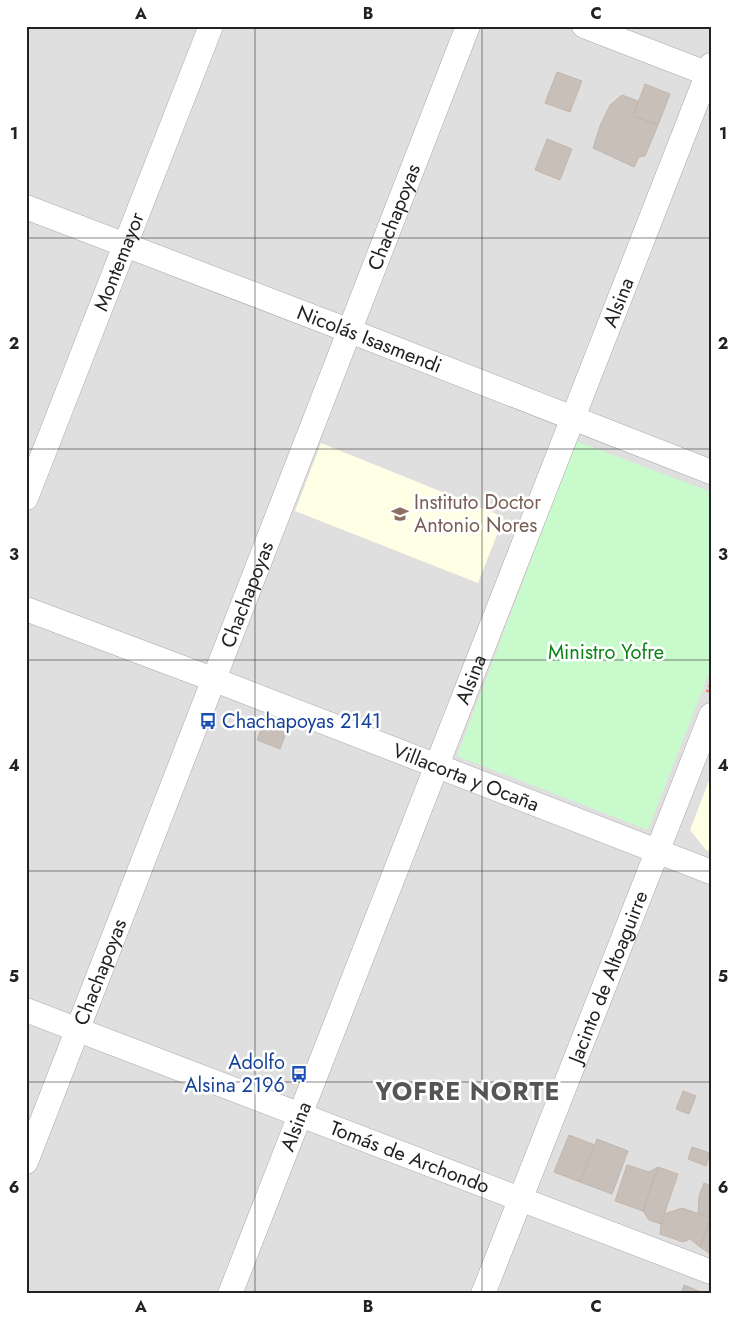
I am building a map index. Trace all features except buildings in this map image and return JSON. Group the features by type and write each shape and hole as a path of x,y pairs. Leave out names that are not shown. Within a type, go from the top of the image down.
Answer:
{"street":[{"name":"Montemayor","path":"26,498 211,26"},
{"name":"Chachapoyas","path":"26,1162 468,26"},
{"path":"584,26 710,71"},
{"name":"Alsina","path":"230,1294 710,71"},
{"name":"Nicolás Isasmendi","path":"26,207 711,472"},
{"name":"Villacorta y Ocaña","path":"26,608 711,872"},
{"name":"Jacinto de Altoaguirre","path":"484,1294 711,715"},
{"name":"Tomás de Archondo","path":"26,1010 711,1272"}],"shaded area":[{"path":"26,26 711,26 711,1294 26,1294"},
{"name":"Instituto Doctor Antonio Nores","path":"321,443 504,517 478,583 295,511"},
{"path":"711,775 711,852 706,850 690,830"}],"green space":[{"name":"Ministro Yofre","path":"576,441 711,492 711,668 648,830 457,756"}],"place":[{"name":"Instituto Doctor Antonio Nores","path":"400,514"},
{"name":"Chachapoyas 2141","path":"208,721"},
{"name":"Adolfo Alsina 2196","path":"299,1074"}],"district":[{"name":"YOFRE NORTE","path":"468,1091"}]}
